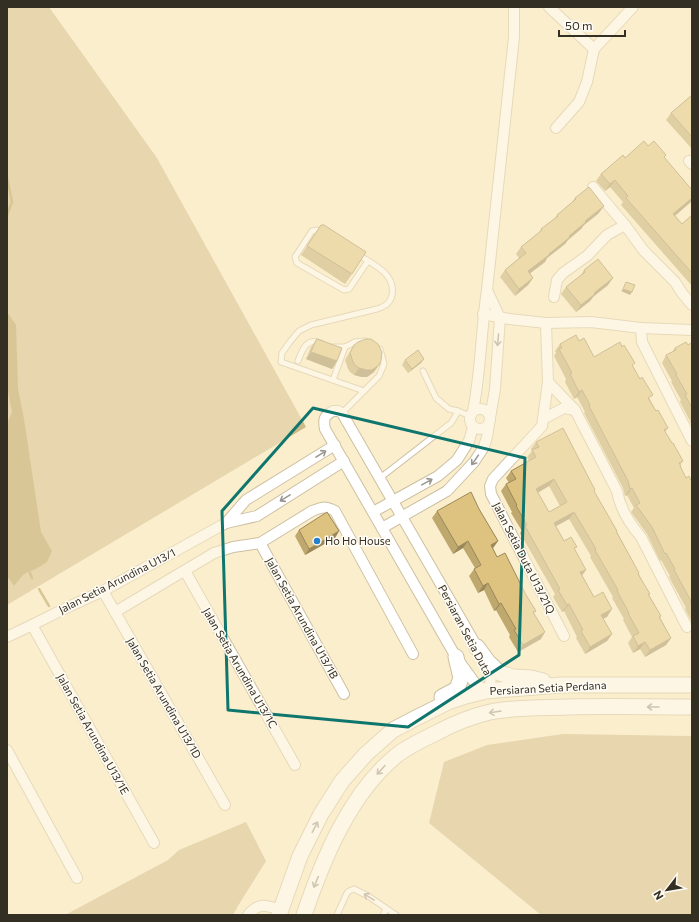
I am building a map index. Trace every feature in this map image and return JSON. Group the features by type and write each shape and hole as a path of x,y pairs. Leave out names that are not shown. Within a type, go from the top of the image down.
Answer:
{"main road":[{"path":"477,647 488,662 500,673 513,677 531,678 561,685"},
{"path":"416,718 435,701 457,689 461,678 456,657"},
{"name":"Persiaran Setia Perdana","path":"280,913 300,856 322,814 342,781 366,754 393,730 448,702 486,691 561,685 692,685"},
{"path":"398,754 419,731 442,718 473,707 480,701 486,691 497,698 509,700 558,699 596,707"},
{"name":"Persiaran Setia Perdana","path":"304,915 314,886 336,836 356,801 382,768 398,754 426,738 446,728 488,713 512,709 692,707"}],"street":[{"path":"471,414 478,409 484,409 488,413 489,421 484,428 479,429 473,427 470,422 471,414 476,393 483,314 487,290 514,37 514,7"},
{"path":"549,7 594,48"},
{"path":"556,128 579,102 587,82 594,48 633,7"},
{"path":"593,187 625,225 644,251 675,282 692,305"},
{"path":"554,297 557,280 563,273 587,256 607,234 625,225"},
{"path":"382,528 447,491 474,462 484,447 495,389 500,318 487,290"},
{"path":"483,314 500,318 546,323 591,322 641,328 692,330"},
{"path":"543,419 548,382 546,323"},
{"path":"641,328 642,342 692,441"},
{"path":"548,382 576,410 617,491 619,502 631,526 641,537 687,627"},
{"path":"543,419 564,408 576,410"},
{"name":"Persiaran Setia Duta","path":"333,411 338,411 342,413 477,647 491,676 490,684 486,691 475,683 456,657 335,446 325,429 324,419 327,414 333,411"},
{"name":"Jalan Setia Duta U13/21Q","path":"543,419 542,426 493,479 490,486 491,494 564,636"},
{"path":"373,512 438,476 457,460 469,441 473,427"},
{"path":"226,523 246,500 335,446"},
{"path":"226,523 257,516 344,461"},
{"path":"115,612 214,553 233,547 260,543 312,511 328,507 335,510 413,654"},
{"name":"Jalan Setia Arundina U13/1","path":"7,637 103,591 226,523"},
{"name":"Jalan Setia Arundina U13/1B","path":"260,543 344,694"},
{"name":"Jalan Setia Arundina U13/1C","path":"185,571 295,766"},
{"name":"Jalan Setia Arundina U13/1D","path":"103,591 225,805"},
{"name":"Jalan Setia Arundina U13/1E","path":"32,625 154,843"},
{"path":"7,750 77,878"},
{"path":"248,915 255,908 262,905 268,906 280,913"}],"lane":[{"path":"331,238 318,230 312,230 295,257 297,263 344,290 349,289 368,261"},
{"path":"349,249 378,267 387,275 392,285 390,302 377,309 311,325 299,331 282,353 281,362 364,391"},
{"path":"298,361 303,347 311,342 317,341 331,347 345,347 355,342 375,344 381,350 384,364 379,376 342,413"},
{"path":"332,380 345,347"},
{"path":"422,371 436,398 449,409 471,414"},
{"path":"380,478 451,423 458,411"},
{"path":"337,915 348,890 354,889 368,896 396,915"},
{"path":"383,915 386,909"}],"highlighted area":[{"path":"313,408 525,458 519,655 408,727 228,710 222,511"}],"shaded area":[{"path":"7,7 49,7 157,158 306,427 7,605"},
{"path":"7,312 16,325 18,389 41,532 52,551 47,562 23,575 14,586 7,576 7,424 12,412 7,386"},
{"path":"563,734 692,736 692,915 541,915 429,823 444,762 487,745"},
{"path":"246,822 266,861 233,915 65,915 168,860 179,850"}],"building":[{"path":"692,95 692,137 671,113"},
{"path":"644,141 648,146 654,141 666,155 664,157 692,190 692,198 673,214 682,224 692,215 692,273 626,198 628,196 615,180 610,184 601,174 623,155 625,158"},
{"path":"589,187 604,206 585,221 586,222 549,255 528,271 533,278 519,289 505,270 526,253 521,247 558,216 557,215 576,199 575,198"},
{"path":"321,225 324,225 366,252 352,274 307,246"},
{"path":"598,259 613,278 581,305 566,287 585,272 584,270"},
{"path":"626,282 635,285 632,292 623,289"},
{"path":"576,335 579,341 584,338 594,357 620,342 622,347 624,345 635,363 632,365 640,379 642,377 653,395 648,398 656,411 658,410 668,428 664,430 683,461 679,463 680,466 686,478 689,476 692,482 692,606 691,601 674,570 675,569 666,553 665,554 652,527 636,505 640,503 632,488 630,489 628,481 589,406 590,405 582,390 579,392 570,374 572,373 559,349 562,348 560,344"},
{"path":"317,339 342,348 337,361 311,352"},
{"path":"366,339 371,339 378,344 382,352 379,365 372,370 359,368 355,365 350,353 354,345"},
{"path":"686,342 688,345 691,343 692,345 692,408 685,395 687,394 666,355 676,350 675,348"},
{"path":"418,350 424,359 412,369 405,360"},
{"path":"563,428 595,490 594,491 650,594 648,594 661,616 659,617 671,638 650,650 645,642 638,646 633,636 639,633 617,591 618,590 595,550 596,549 574,512 554,523 564,541 571,537 577,547 574,548 586,570 580,572 594,597 603,592 612,609 601,615 612,634 590,647 581,631 583,630 569,604 567,605 558,590 560,589 525,526 527,525 506,484 516,479 511,471 536,457 532,450 539,447 536,442","holes":["554,479 567,502 549,512 536,489"]},
{"path":"471,492 498,541 491,545 497,557 505,553 526,595 536,611 533,612 545,632 523,645 514,630 516,629 501,603 499,604 488,583 483,586 474,569 481,565 468,541 458,547 437,511"},
{"path":"327,512 339,531 309,549 299,530"}],"waterway":[{"path":"7,177 12,202 7,215"},
{"path":"29,571 32,578"},
{"path":"39,589 49,606"}],"place":[{"name":"Ho Ho House","path":"317,541"}]}
